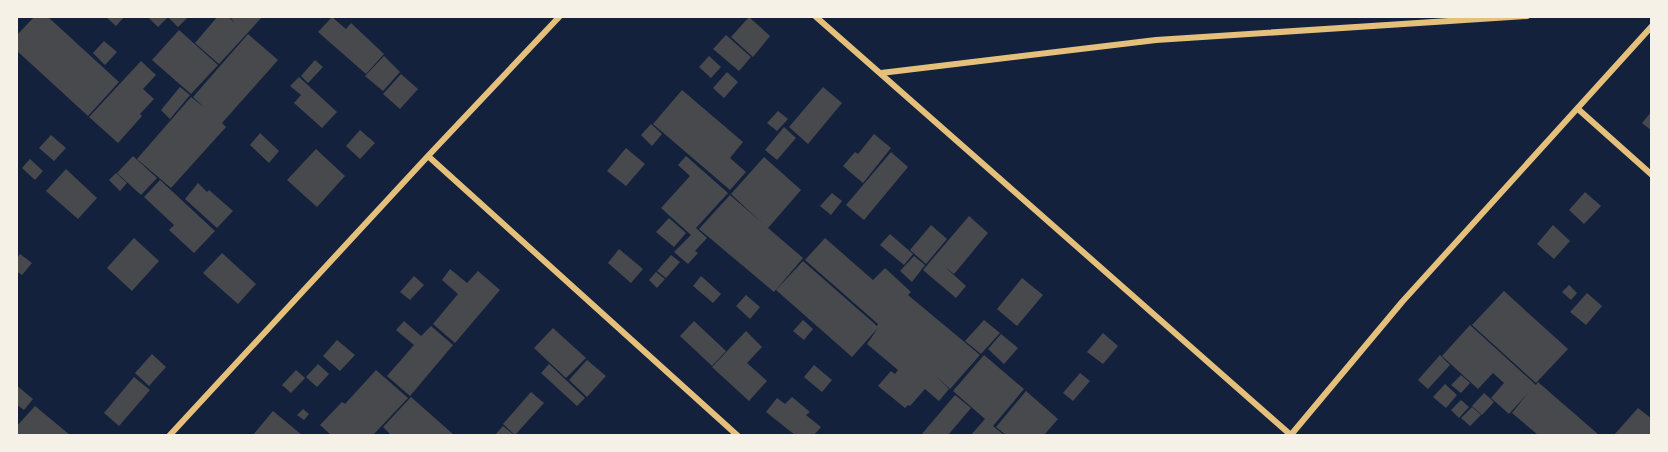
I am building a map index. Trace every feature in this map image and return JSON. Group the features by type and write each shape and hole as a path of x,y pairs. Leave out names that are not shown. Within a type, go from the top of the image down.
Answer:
{"street":[{"path":"169,435 560,16"},
{"path":"815,16 1291,435 1402,302 1652,26"},
{"path":"881,73 1156,40 1527,16"},
{"path":"1578,109 1652,175"},
{"path":"428,156 738,435"},
{"path":"174,430 181,435"}],"building":[{"path":"35,16 47,16 119,82 88,116 16,50 16,36"},
{"path":"105,16 125,16 116,26"},
{"path":"147,16 189,16 178,27 168,17 158,27"},
{"path":"218,16 227,16 235,23 229,16 263,16 219,64 195,43"},
{"path":"332,17 346,29 351,23 384,54 366,74 318,32"},
{"path":"749,17 770,36 753,57 731,37"},
{"path":"179,30 218,65 191,94 152,60"},
{"path":"248,34 278,60 222,123 226,127 171,188 137,159 191,97 204,107 193,97"},
{"path":"726,35 751,57 739,71 713,49"},
{"path":"104,41 117,52 105,65 93,53"},
{"path":"384,56 400,72 383,91 365,76"},
{"path":"709,56 721,67 711,78 699,67"},
{"path":"315,60 323,67 308,83 301,76"},
{"path":"141,61 156,75 143,89 154,99 118,143 89,117"},
{"path":"727,72 738,82 724,98 713,88"},
{"path":"401,74 418,89 400,109 383,94"},
{"path":"299,77 337,112 322,128 294,103 301,95 290,86"},
{"path":"180,87 190,95 170,119 161,110"},
{"path":"823,87 842,103 808,144 789,127"},
{"path":"682,90 743,142 730,158 746,172 730,190 653,124"},
{"path":"778,111 788,119 777,131 767,123"},
{"path":"1652,111 1652,131 1642,123"},
{"path":"651,124 662,134 652,146 641,135"},
{"path":"784,127 796,138 777,160 765,150"},
{"path":"360,130 375,143 360,159 346,146"},
{"path":"260,133 279,151 269,163 250,145"},
{"path":"874,134 891,148 863,183 843,166 855,152 858,154"},
{"path":"51,135 66,148 54,161 39,148"},
{"path":"626,148 645,164 626,186 607,171"},
{"path":"316,149 345,176 317,207 287,180"},
{"path":"891,152 908,167 864,220 846,205"},
{"path":"133,156 157,178 141,195 117,173"},
{"path":"686,156 728,193 696,228 707,238 695,251 698,253 688,264 674,252 691,235 661,208 690,176 678,165"},
{"path":"764,157 801,190 768,228 803,258 774,292 699,229 730,195 761,222 731,194"},
{"path":"30,159 43,171 35,180 22,168"},
{"path":"66,169 97,198 78,219 46,191"},
{"path":"116,173 127,183 120,191 109,180"},
{"path":"160,180 215,231 194,253 169,230 174,225 144,197"},
{"path":"198,183 233,211 217,228 185,199"},
{"path":"1585,192 1601,206 1584,224 1569,210"},
{"path":"832,193 842,201 831,215 820,206"},
{"path":"969,216 988,233 954,274 944,266 966,286 956,298 923,270"},
{"path":"669,218 686,233 674,247 656,232"},
{"path":"931,225 947,239 926,264 910,250"},
{"path":"1553,225 1570,241 1554,259 1537,244"},
{"path":"890,234 913,254 904,265 880,245"},
{"path":"134,238 159,261 132,291 107,268"},
{"path":"825,238 873,280 885,268 911,292 908,295 980,355 950,389 936,376 949,389 939,401 925,389 910,406 905,408 878,386 891,371 895,374 898,370 867,344 878,328 852,357 776,290 803,261 877,326 878,324 805,260"},
{"path":"619,249 643,269 631,283 608,263"},
{"path":"222,253 256,284 238,304 203,273"},
{"path":"20,254 32,263 22,275 16,271 16,259"},
{"path":"671,255 680,262 666,278 657,271"},
{"path":"914,256 925,265 912,282 900,271"},
{"path":"450,269 467,283 478,271 500,290 455,343 433,324 458,294 442,280"},
{"path":"656,272 665,279 657,288 649,280"},
{"path":"414,276 424,285 410,300 400,292"},
{"path":"701,276 721,294 713,303 693,286"},
{"path":"1022,278 1043,295 1017,326 997,309"},
{"path":"1569,285 1577,293 1571,300 1562,292"},
{"path":"1504,291 1568,349 1536,383 1472,325"},
{"path":"1587,293 1602,306 1586,325 1570,312"},
{"path":"746,295 760,307 750,319 736,306"},
{"path":"803,320 813,329 804,340 793,331"},
{"path":"984,320 1000,333 981,354 965,341"},
{"path":"404,321 421,336 431,326 453,345 410,396 387,376 414,345 396,330"},
{"path":"694,321 726,351 712,366 680,336"},
{"path":"1470,325 1536,385 1538,382 1599,435 1538,435 1512,413 1528,393 1509,414 1491,398 1504,383 1493,373 1478,389 1442,356"},
{"path":"553,328 586,358 566,378 534,348"},
{"path":"746,331 762,347 747,363 767,381 749,401 712,367"},
{"path":"1103,333 1118,346 1103,364 1087,352"},
{"path":"1001,334 1018,348 1004,364 988,349"},
{"path":"337,340 355,355 340,371 323,356"},
{"path":"152,354 166,367 149,386 135,373"},
{"path":"984,355 1024,389 993,426 1004,435 971,435 985,419 953,391"},
{"path":"1440,355 1450,365 1428,389 1418,380"},
{"path":"587,360 606,376 587,397 569,380"},
{"path":"318,364 329,374 317,387 306,377"},
{"path":"549,364 585,398 577,406 541,373"},
{"path":"814,365 832,380 822,392 804,377"},
{"path":"296,370 305,378 291,393 282,385"},
{"path":"376,370 408,398 373,435 331,435 320,425 342,402 345,404"},
{"path":"1080,373 1090,381 1073,401 1063,393"},
{"path":"1461,375 1470,383 1461,393 1451,385"},
{"path":"134,377 150,390 119,426 104,413"},
{"path":"1445,384 1457,395 1446,408 1433,397"},
{"path":"16,385 33,399 24,410 16,404"},
{"path":"1026,391 1058,419 1044,435 1006,435 996,427"},
{"path":"531,392 544,403 515,435 503,424"},
{"path":"1484,393 1494,402 1482,415 1472,406"},
{"path":"955,395 971,408 948,435 921,435"},
{"path":"411,397 454,435 391,435 383,427"},
{"path":"792,397 810,412 806,415 821,427 814,435 795,435 766,412 777,398 785,404"},
{"path":"1461,400 1469,407 1459,418 1451,410"},
{"path":"35,406 70,435 16,435 16,427"},
{"path":"1472,407 1481,415 1470,426 1461,418"},
{"path":"1638,408 1652,419 1652,435 1614,435"},
{"path":"303,409 309,414 304,420 297,415"},
{"path":"273,411 302,435 253,435"},
{"path":"503,426 514,435 495,435"}]}
